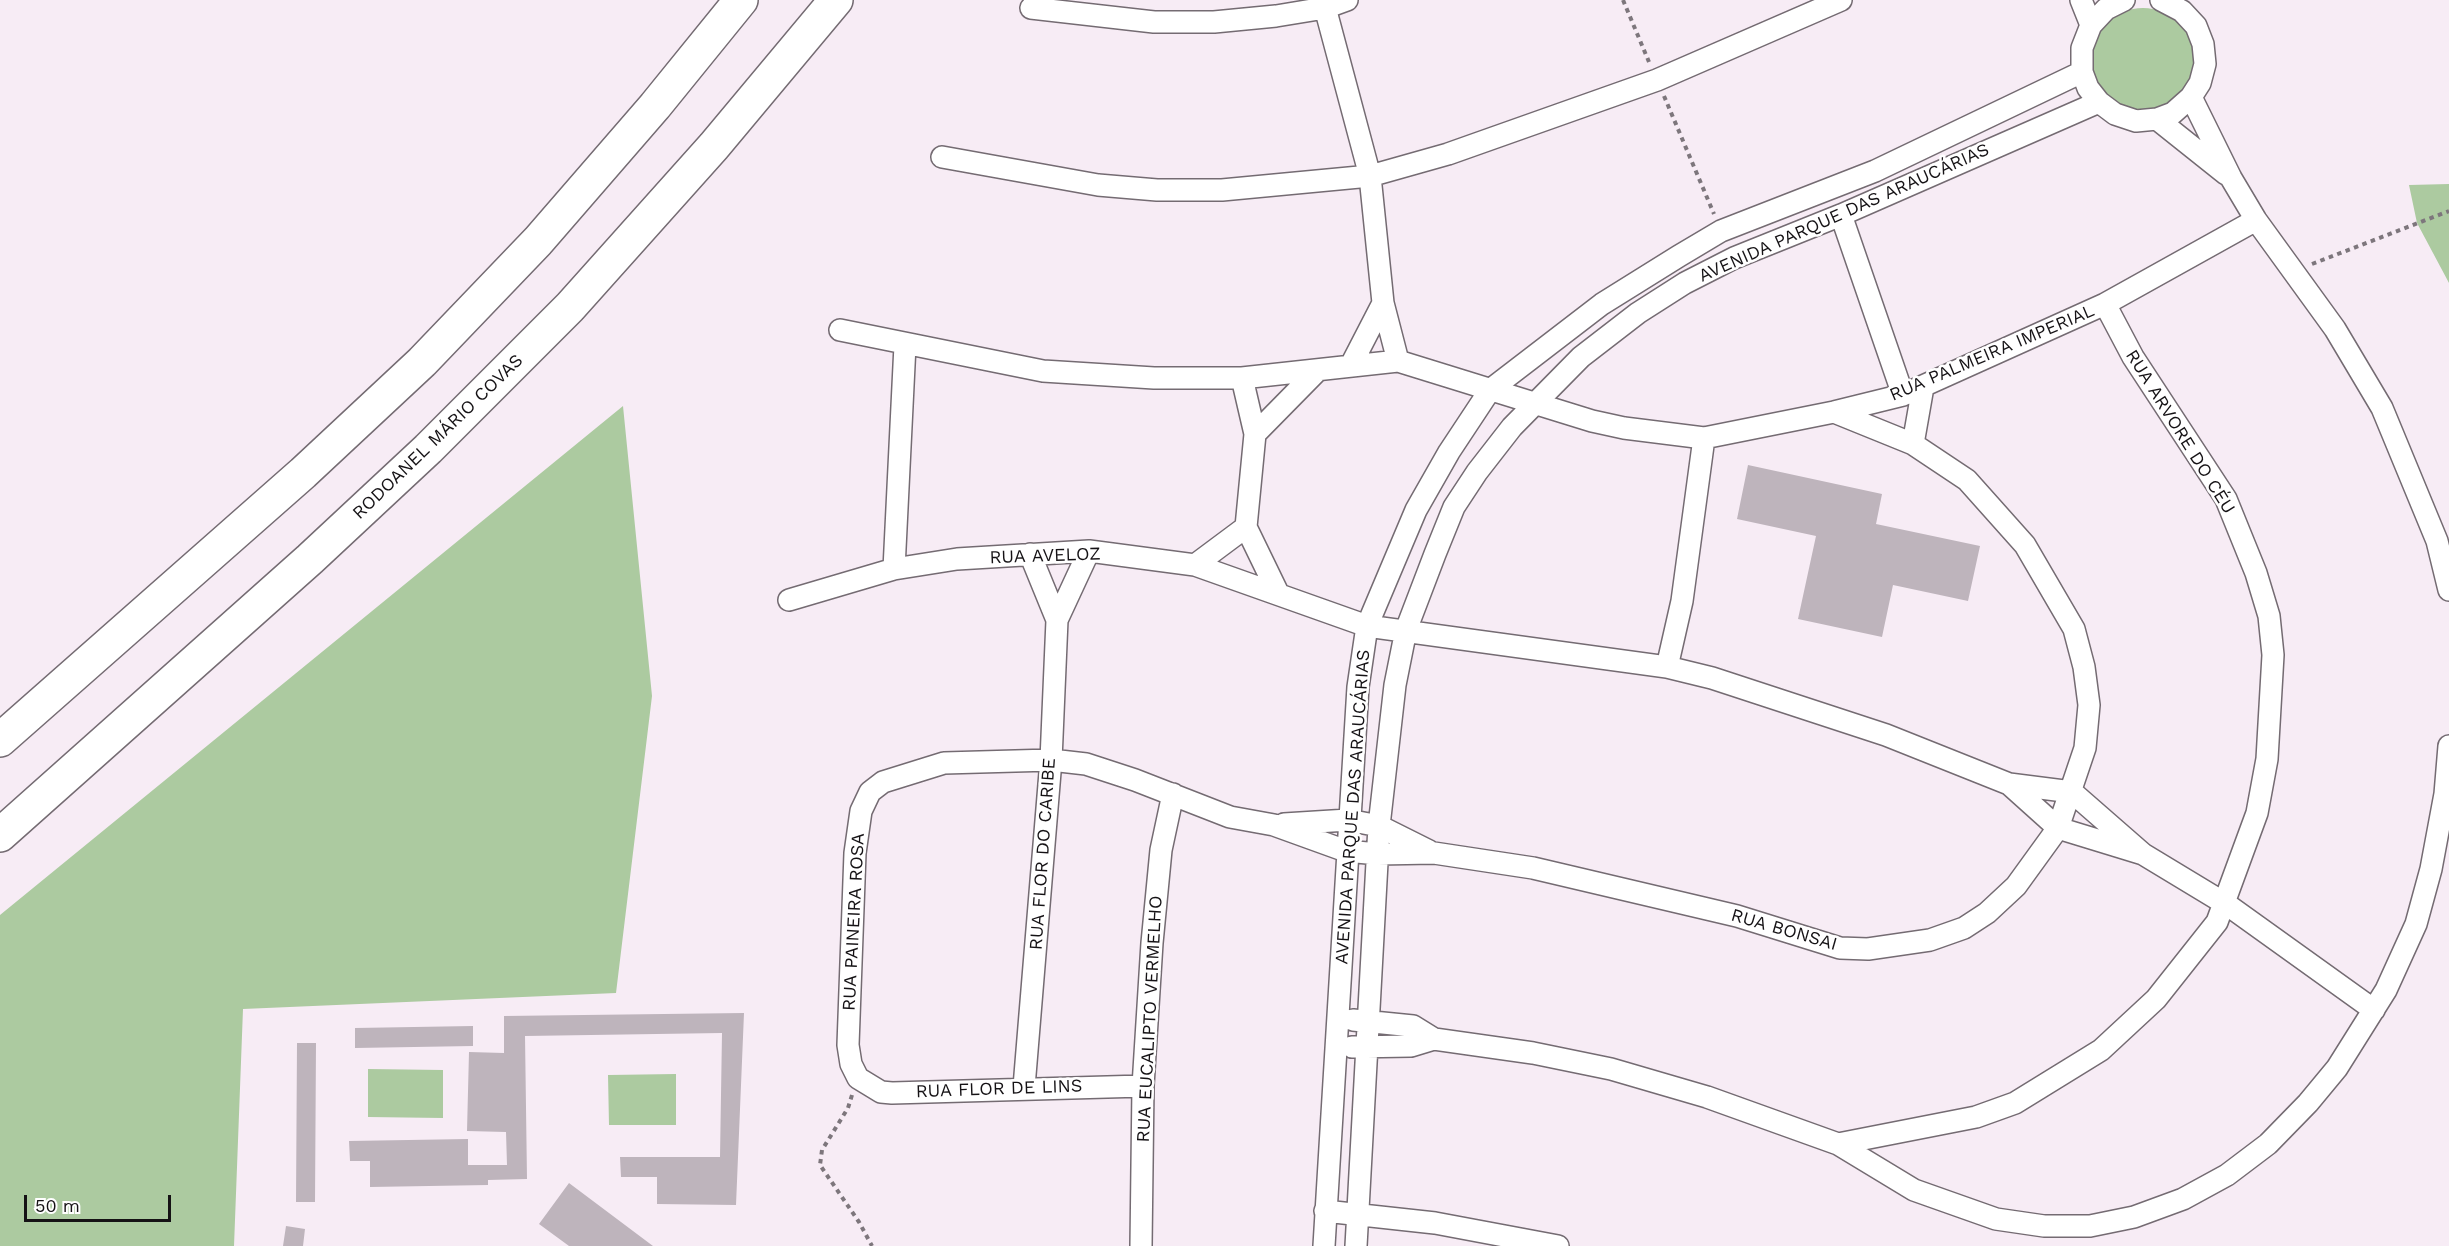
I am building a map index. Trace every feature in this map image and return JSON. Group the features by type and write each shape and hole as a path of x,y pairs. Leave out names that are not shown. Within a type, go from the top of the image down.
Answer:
{"highway":[{"path":"0,740 303,473 422,362 538,241 655,106 741,0"},
{"name":"RODOANEL MÁRIO COVAS","path":"0,835 310,560 428,449 562,315 714,146 836,0"}],"street":[{"path":"1031,8 1154,22 1214,22 1347,0"},
{"path":"942,157 1098,185 1157,190 1222,190 1370,176 1448,154 1657,80 1841,0"},
{"path":"2081,0 2091,25"},
{"path":"2124,0 2106,9 2091,25 2082,48 2082,72 2088,88 2098,102 2115,114 2136,121 2157,119 2173,113 2191,97 2203,73 2203,44 2196,26 2182,11 2161,0"},
{"path":"840,330 1042,371 1154,378 1242,378 1398,361 1383,303 1370,176 1324,4"},
{"name":"AVENIDA PARQUE DAS ARAUCÁRIAS","path":"1324,1246 1348,820 1358,687 1368,626 1416,510 1490,390 1602,304 1721,231 1875,171 2082,72"},
{"path":"2191,97 2231,178 2256,220 2335,329 2382,408 2437,541 2449,590"},
{"name":"AVENIDA PARQUE DAS ARAUCÁRIAS","path":"1356,1246 1378,826 1395,685 1407,630 1454,507 1477,471 1534,403 1591,350 1638,313 1685,283 1734,258 1841,215 2098,102"},
{"path":"2157,119 2231,178"},
{"path":"1841,215 1904,395"},
{"name":"RUA PALMEIRA IMPERIAL","path":"1398,361 1624,428 1704,438 1834,412 1904,395 2105,304 2256,220"},
{"path":"1351,365 1383,303"},
{"name":"RUA ARVORE DO CÉU","path":"1838,1144 1976,1118 2015,1103 2073,1069 2129,1026 2156,999 2217,922 2257,813 2267,759 2273,655 2269,616 2256,573 2226,499 2133,357 2105,304"},
{"path":"894,569 905,345"},
{"path":"1255,434 1317,371"},
{"path":"1242,378 1255,434 1246,528 1278,593"},
{"path":"1913,444 1923,387"},
{"name":"RUA BONSAI","path":"1434,853 1533,868 1648,893 1737,916 1831,946 1868,949 1930,940 1964,928 2016,886 2058,828 2085,748 2089,705 2084,667 2074,629 2025,546 1990,503 1967,480 1913,444 1834,412"},
{"path":"1667,667 1682,601 1704,438"},
{"path":"1195,565 1246,528"},
{"path":"1058,620 1089,551"},
{"name":"RUA AVELOZ","path":"789,600 894,569 957,559 1089,551 1195,565 1368,626 1667,667 1712,678 1886,735 2009,784"},
{"path":"1030,554 1058,620"},
{"name":"RUA FLOR DO CARIBE","path":"1024,1087 1051,760 1058,620"},
{"path":"1338,1019 1413,1026 1434,1039 1533,1053 1611,1069 1707,1097 1838,1144 1914,1190 1954,1207 1996,1219 2044,1226 2090,1226 2134,1217 2182,1199 2227,1175 2268,1144 2308,1103 2337,1068 2386,990 2416,924 2433,859 2445,794 2449,746"},
{"name":"RUA PAINEIRA ROSA","path":"858,1077 851,1064 848,1045 855,853 861,811 870,792 883,782 944,763 1051,760 1086,764 1173,794 1230,817 1274,825"},
{"path":"2009,784 2058,828 2143,854"},
{"path":"2009,784 2072,792 2143,854 2224,904 2374,1010"},
{"name":"RUA EUCALIPTO VERMELHO","path":"1141,1246 1143,1086 1161,850 1173,794"},
{"path":"1274,825 1348,820 1378,826 1434,853"},
{"path":"1274,825 1346,850 1378,854 1434,853"},
{"path":"1336,1046 1365,1048 1411,1046 1434,1039"},
{"name":"RUA FLOR DE LINS","path":"858,1077 881,1092 892,1093 1024,1087 1143,1086"},
{"path":"1326,1210 1435,1223 1558,1246"}],"path":[{"path":"1623,0 1721,231"},
{"path":"2294,270 2449,211"},
{"path":"858,1077 848,1108 822,1150 820,1165 860,1221 872,1246"}],"green space":[{"path":"2143,8 2162,12 2179,23 2190,40 2194,59 2190,78 2179,95 2162,106 2143,110 2124,106 2107,95 2096,78 2092,59 2096,40 2107,23 2124,12"},
{"path":"2449,184 2449,283 2417,223 2409,185"},
{"path":"623,406 652,696 616,993 243,1009 234,1246 0,1246 0,915"},
{"path":"368,1069 443,1070 443,1118 368,1117"},
{"path":"676,1074 676,1125 609,1125 608,1075"}],"building":[{"path":"1748,465 1882,494 1876,524 1980,546 1968,601 1893,585 1882,637 1798,619 1816,536 1737,519"},
{"path":"744,1013 736,1205 657,1204 657,1177 621,1177 620,1157 720,1157 722,1033 525,1036 527,1179 488,1180 488,1185 370,1187 370,1161 350,1161 349,1141 468,1139 468,1165 507,1165 506,1132 467,1131 469,1052 504,1053 504,1016"},
{"path":"473,1026 473,1046 355,1048 355,1028"},
{"path":"297,1043 316,1043 315,1202 296,1202"},
{"path":"569,1183 653,1246 569,1246 539,1224"},
{"path":"286,1226 305,1229 303,1246 283,1246"}]}
